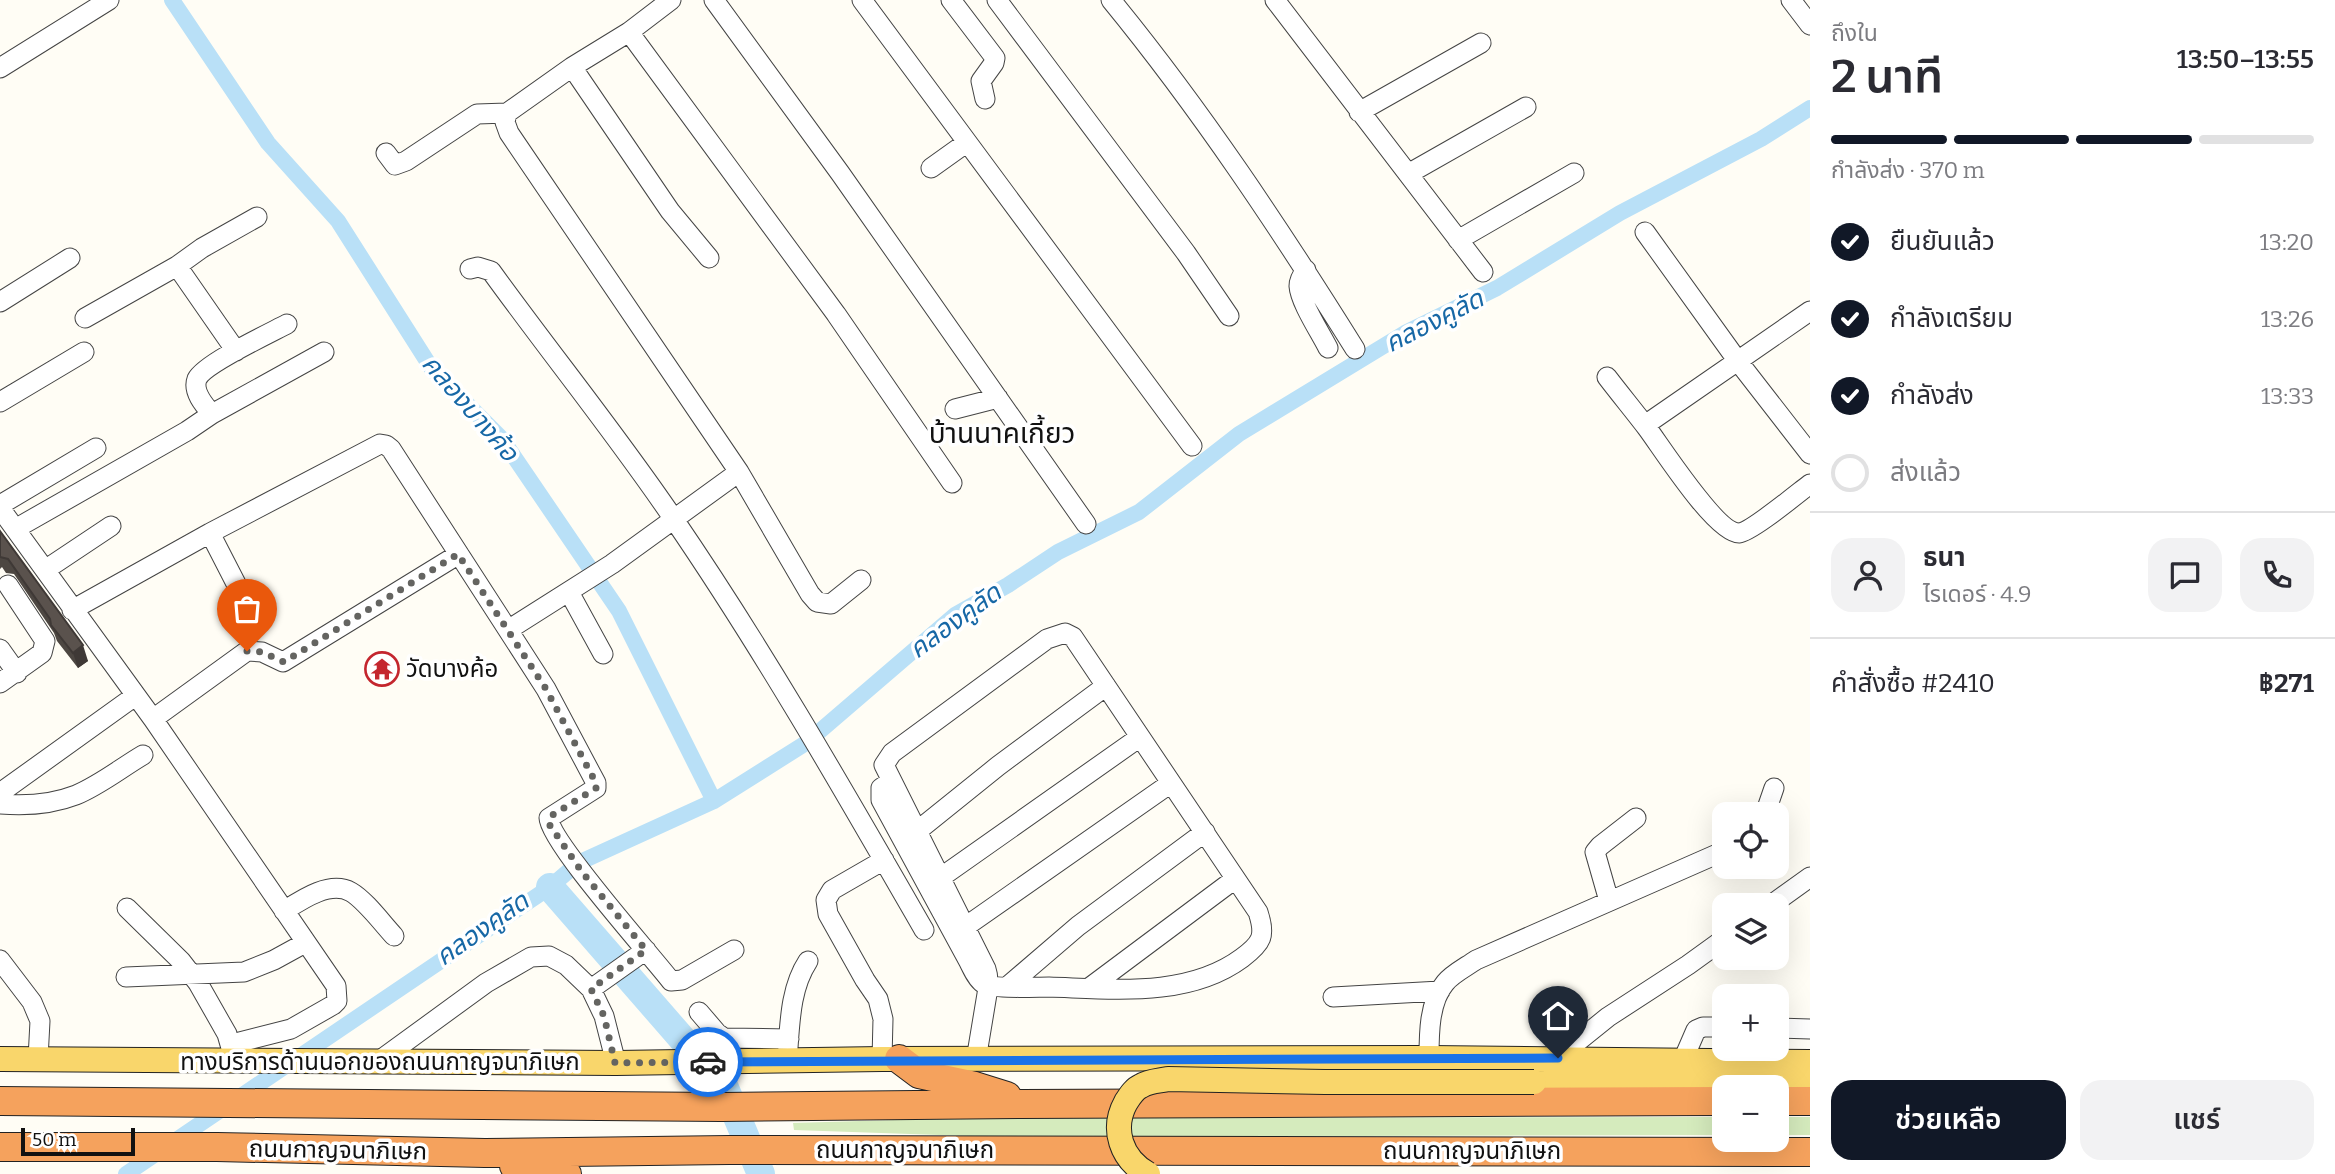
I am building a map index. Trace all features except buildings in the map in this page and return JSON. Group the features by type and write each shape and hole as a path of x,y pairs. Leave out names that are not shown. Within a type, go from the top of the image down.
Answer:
{"highway":[{"path":"890,1059 919,1074 975,1086 1022,1104"},
{"name":"ถนนกาญจนาภิเษก","path":"0,1101 721,1107 1712,1101"},
{"path":"1789,1101 1810,1101"},
{"name":"ถนนกาญจนาภิเษก","path":"0,1147 217,1147 485,1153 729,1150 1810,1152"},
{"path":"485,1153 503,1164 566,1174"}],"main road":[{"name":"ทางบริการด้านนอกของถนนกาญจนาภิเษก","path":"0,1059 240,1055 316,1060 615,1063 748,1061 788,1050 890,1059 1558,1058 1810,1062"},
{"path":"1148,1174 1130,1160 1122,1147 1118,1123 1120,1112 1138,1087 1168,1079 1745,1083 1810,1080"}],"street":[{"path":"0,68 109,0"},
{"path":"386,153 395,165 406,161 477,114 506,113 629,32 671,0"},
{"path":"714,0 840,173 1086,524"},
{"path":"862,0 1192,446"},
{"path":"951,0 995,58 981,81 985,99"},
{"path":"997,0 1186,253 1229,316"},
{"path":"1111,0 1153,51 1216,137 1306,270 1355,349"},
{"path":"1275,0 1483,272"},
{"path":"1791,0 1810,25"},
{"path":"629,32 836,314 952,483"},
{"path":"1359,112 1480,43"},
{"path":"572,68 670,211 709,258"},
{"path":"1408,174 1526,107"},
{"path":"506,113 505,122 509,134 739,472 810,594 817,602 831,604 861,580"},
{"path":"931,168 966,143"},
{"path":"1458,240 1574,173"},
{"path":"85,318 257,217"},
{"path":"1645,232 1737,360 1810,454"},
{"path":"0,302 71,258"},
{"path":"177,266 236,351"},
{"path":"470,269 478,267 491,271 578,385 673,518 818,744 924,930"},
{"path":"1306,270 1299,286 1328,348"},
{"path":"1645,425 1810,311"},
{"path":"212,414 201,400 196,384 198,379 213,365 287,324"},
{"path":"0,402 84,352"},
{"path":"15,529 324,352"},
{"path":"1606,377 1645,425 1702,505 1729,530 1738,533 1751,527 1810,484"},
{"path":"955,409 998,398"},
{"path":"72,610 210,533 380,444 386,444 546,689 596,783 596,788 549,818 549,824 563,846 639,956 671,981 682,981 734,950"},
{"path":"96,448 0,506 72,610 153,719 336,986 337,1001 240,1055 191,974 127,908"},
{"path":"508,630 612,564 739,472"},
{"path":"45,570 111,526"},
{"path":"210,533 248,607"},
{"path":"153,719 247,651 262,652 284,662 458,554"},
{"path":"0,683 42,653 45,640 8,585"},
{"path":"569,592 603,654"},
{"path":"891,781 881,788 881,800 982,983 988,985 1008,986 1089,988 1166,987 1198,981 1242,957 1260,941 1263,928 1258,912 1073,637 1065,633 1047,639 892,753 884,765 986,969 989,979 988,985 976,1060"},
{"path":"0,649 17,673"},
{"path":"916,832 998,766 1106,686"},
{"path":"0,793 135,696"},
{"path":"940,878 1140,737"},
{"path":"0,804 50,801 76,795 143,755"},
{"path":"965,927 1171,783"},
{"path":"1769,802 1774,788"},
{"path":"1609,901 1595,852 1636,818"},
{"path":"1008,986 1078,926 1205,832"},
{"path":"1429,1058 1431,1021 1440,991 1446,982 1476,960 1712,857"},
{"path":"884,860 832,890 826,900 828,914 864,980 878,999 890,1059"},
{"path":"1788,893 1810,877"},
{"path":"1089,988 1235,879"},
{"path":"284,911 321,891 343,888 354,893 394,936"},
{"path":"125,977 244,972 305,943"},
{"path":"1558,1058 1608,1017 1712,948"},
{"path":"379,1061 486,983 531,957 549,956 566,965 591,989 604,1016 615,1063"},
{"path":"591,989 639,956"},
{"path":"0,960 32,1002 40,1021 38,1059"},
{"path":"699,1012 724,1038 788,1050 796,987 799,975 808,961"},
{"path":"1333,997 1440,991"},
{"path":"1683,1060 1696,1030 1712,1027"},
{"path":"1789,1028 1810,1029"}],"green space":[{"path":"1712,1117 1712,1135 997,1137 794,1130 793,1123 961,1118"},
{"path":"1789,1117 1810,1117 1810,1135 1789,1135"}],"waterway":[{"name":"คลองบางค้อ","path":"172,0 268,143 338,221 432,369 502,439 619,611 714,801"},
{"name":"คลองคูลัด","path":"126,1174 550,887 578,863 714,801 806,743 955,615 1058,552 1139,512 1239,434 1405,333 1497,288 1620,213 1761,139 1810,108"},
{"name":"คลองบางค้อ","path":"550,887 725,1088 761,1174"}],"way so far":[{"path":"247,651 262,652 284,662 458,554 546,689 597,786 551,816 549,824 582,872 646,950 591,989 604,1016 615,1063 708,1062"}],"place":[{"name":"วัดบางค้อ","path":"382,669"}],"district":[{"name":"บ้านนาคเกี้ยว","path":"1002,433"}],"route":[{"path":"708,1062 882,1059 1558,1058"}]}
